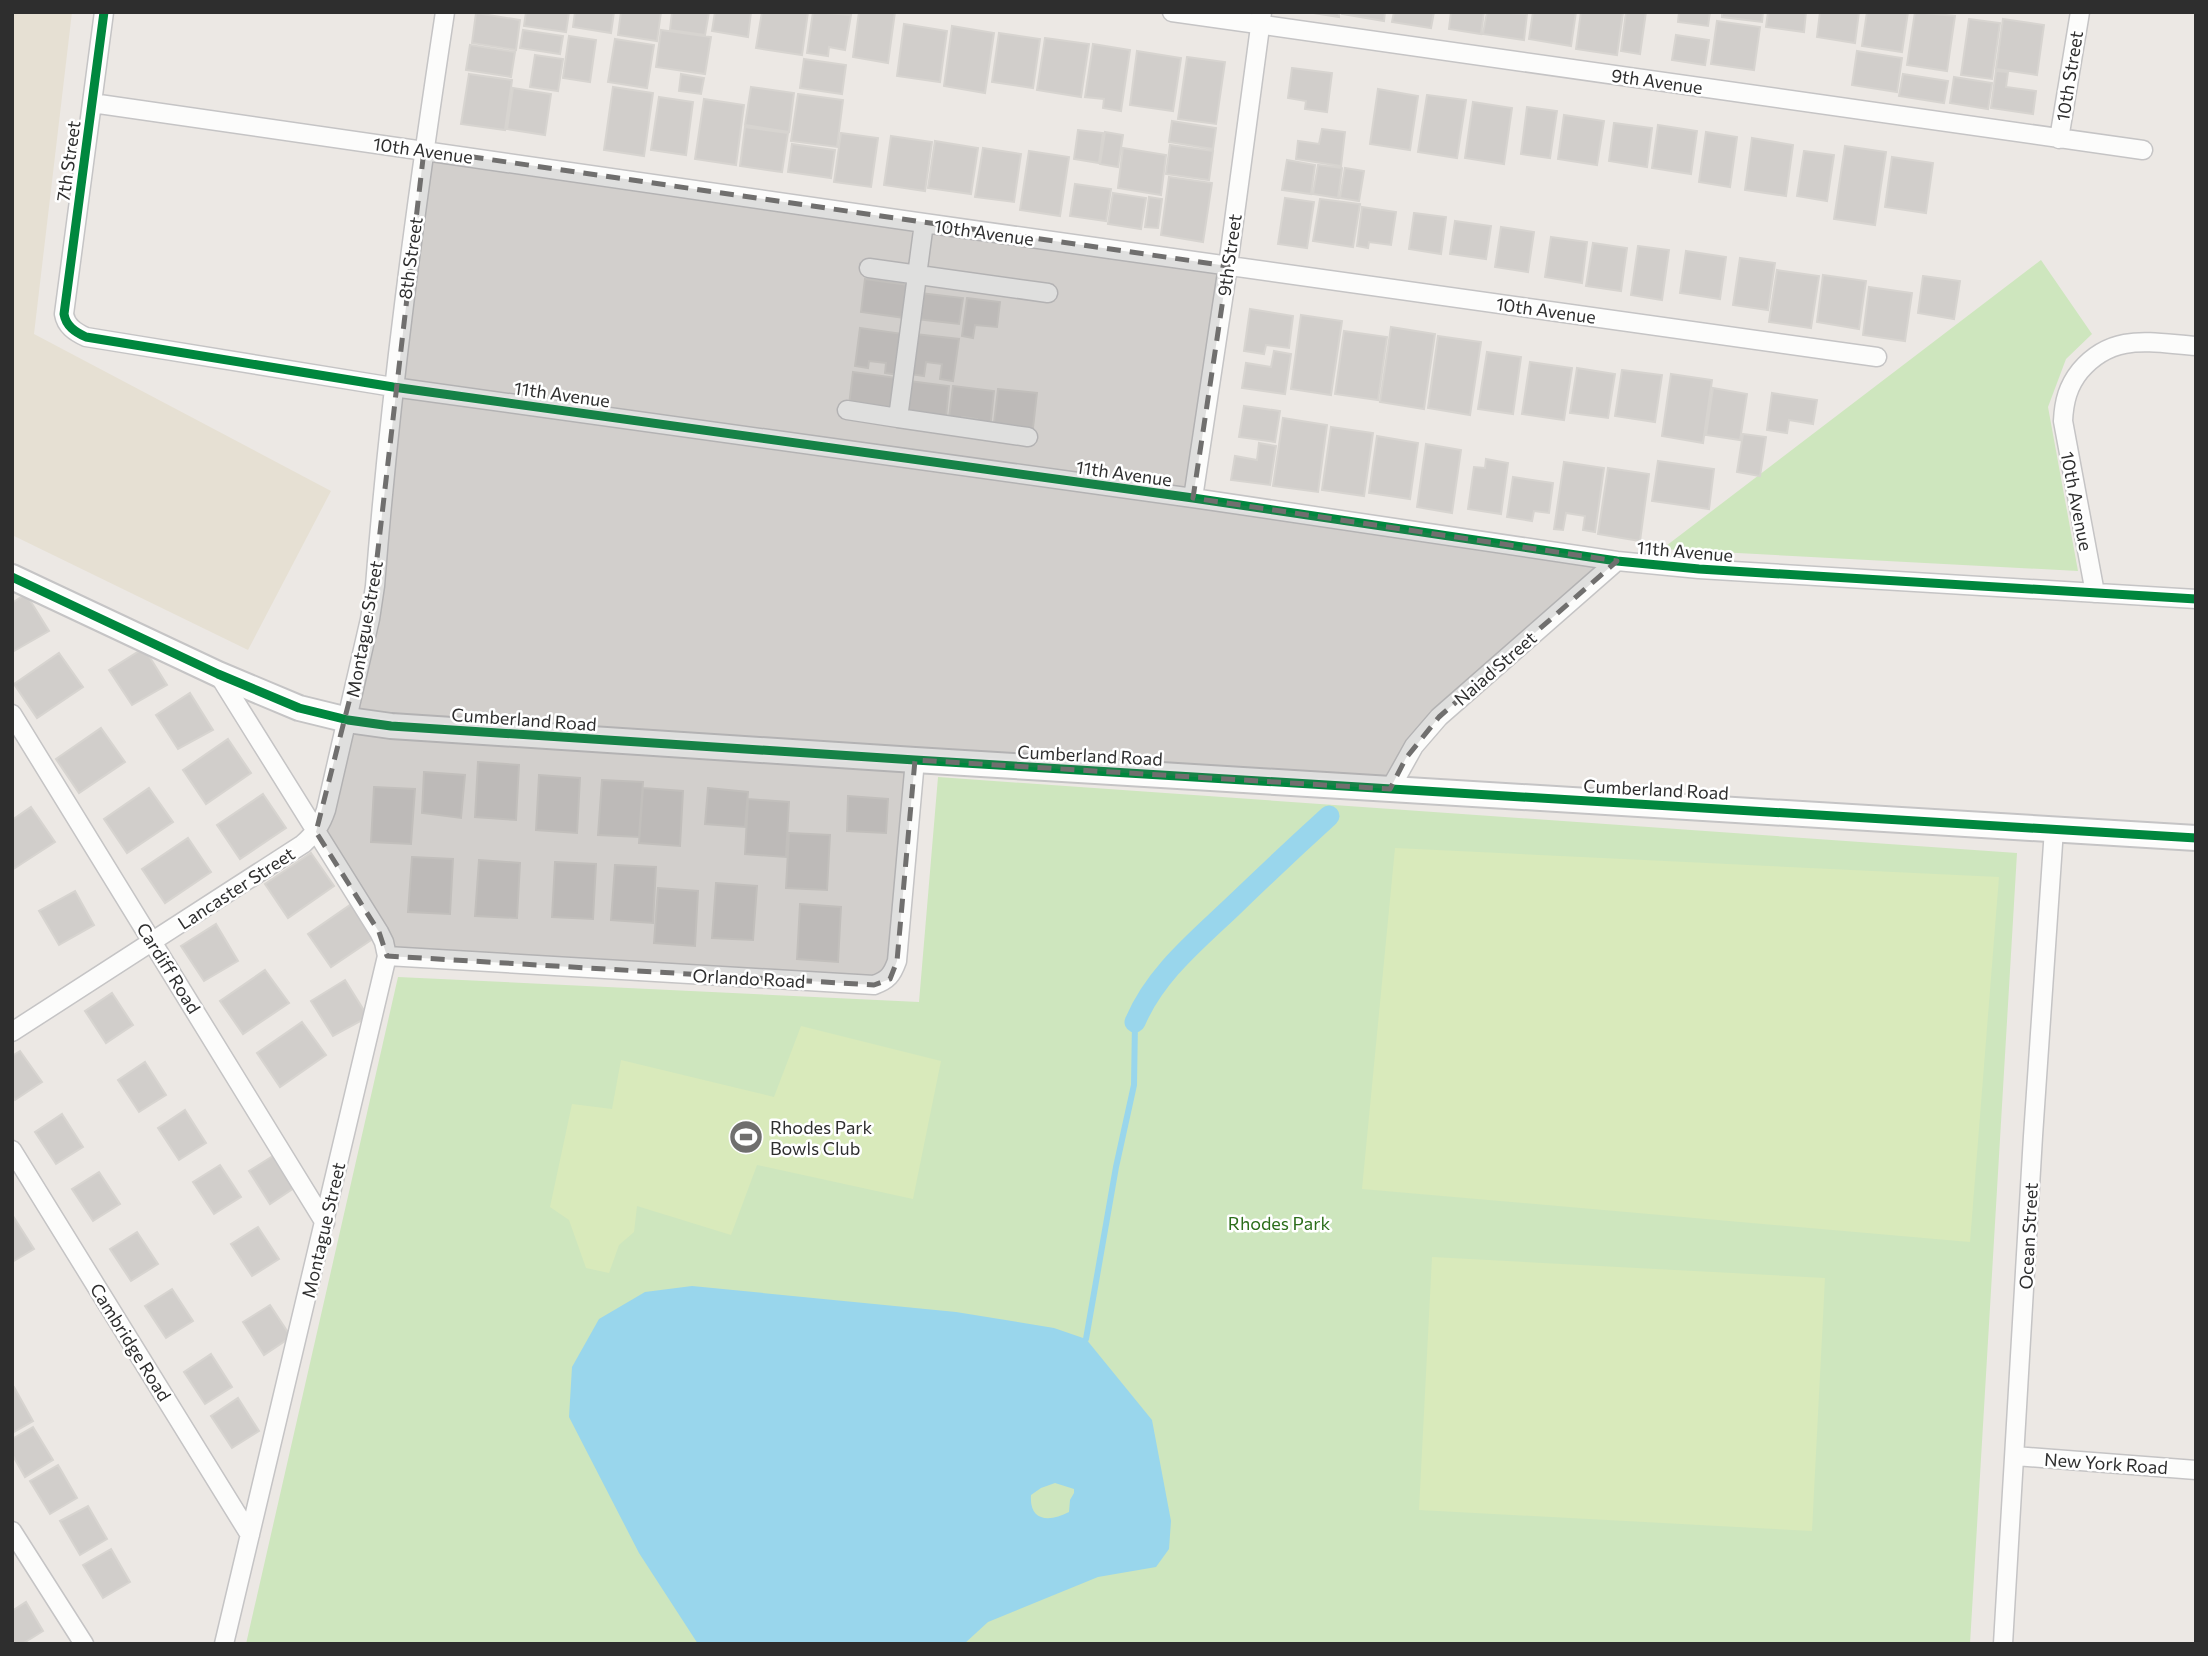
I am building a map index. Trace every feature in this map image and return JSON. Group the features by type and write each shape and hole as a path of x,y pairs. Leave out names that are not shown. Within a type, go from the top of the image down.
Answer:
{"street":[{"name":"7th Street","path":"64,314 104,12"},
{"name":"8th Street","path":"382,505 393,387 445,12"},
{"name":"9th Avenue","path":"1172,12 1261,19 2143,150"},
{"name":"10th Street","path":"2059,139 2080,12"},
{"name":"9th Street","path":"1193,498 1261,19"},
{"name":"10th Avenue","path":"92,103 1877,357"},
{"path":"898,418 925,223"},
{"path":"869,268 1048,293"},
{"name":"11th Avenue","path":"64,314 70,327 86,337 393,387 1193,498 1617,561 1699,569 2196,599"},
{"name":"10th Avenue","path":"2095,593 2063,421 2068,388 2086,364 2099,352 2114,345 2140,342 2196,346"},
{"path":"847,410 1028,437"},
{"name":"Montague Street","path":"316,832 326,810 370,618 382,505"},
{"name":"Naiad Street","path":"1391,789 1414,746 1439,717 1617,561"},
{"name":"Cumberland Road","path":"12,577 218,674 299,708 348,720 391,726 2196,838"},
{"path":"218,674 379,932 387,956"},
{"name":"Cardiff Road","path":"12,714 325,1223"},
{"name":"Orlando Road","path":"387,956 874,985 890,979 897,961 915,760"},
{"name":"Ocean Street","path":"2003,1644 2054,829"},
{"name":"Lancaster Street","path":"12,1032 303,844 316,832"},
{"name":"Montague Street","path":"224,1644 387,956"},
{"name":"Cambridge Road","path":"12,1150 250,1535"},
{"name":"New York Road","path":"2015,1456 2196,1470"},
{"path":"12,1531 84,1644"}],"highlighted area":[{"path":"424,150 1228,266 1193,498 1617,561 1439,717 1406,758 1390,789 915,760 897,961 890,979 874,985 387,956 379,932 316,832 370,619"}],"shaded area":[{"path":"12,12 72,12 34,334 331,491 248,650 12,535"}],"green space":[{"path":"2041,260 2092,334 2066,359 2048,407 2078,571 1662,549"},
{"name":"Rhodes Park","path":"938,777 2017,853 1970,1644 246,1644 398,977 919,1002"},
{"path":"1395,848 1999,877 1970,1242 1362,1189"},
{"name":"Rhodes Park Bowls Club","path":"801,1026 941,1061 913,1199 757,1165 731,1235 637,1206 634,1232 619,1245 609,1273 586,1268 569,1220 550,1207 572,1104 612,1109 621,1060 774,1097"},
{"path":"1432,1257 1825,1278 1812,1531 1419,1510"}],"water":[{"path":"692,1286 956,1312 1054,1328 1086,1339 1152,1420 1171,1521 1169,1549 1156,1567 1098,1577 988,1622 964,1644 698,1644 639,1553 569,1417 572,1367 599,1319 645,1292","holes":["1055,1483 1074,1489 1069,1512 1048,1518 1037,1515 1033,1510 1031,1495 1041,1488"]}],"building":[{"path":"526,12 569,12 566,32 524,26"},
{"path":"575,12 614,12 611,33 573,27"},
{"path":"621,12 661,12 657,41 618,35"},
{"path":"672,12 709,12 705,35 670,30"},
{"path":"715,12 751,12 748,37 712,31"},
{"path":"762,12 808,12 802,55 756,48"},
{"path":"813,12 851,15 845,50 829,47 828,56 807,53"},
{"path":"859,12 895,12 888,63 853,57"},
{"path":"1307,12 1339,12 1339,17"},
{"path":"1342,12 1385,12 1384,21"},
{"path":"1394,12 1434,12 1431,28 1392,22"},
{"path":"1451,12 1484,12 1481,34 1449,29"},
{"path":"1487,12 1527,14 1524,40 1483,34"},
{"path":"1533,12 1576,12 1571,46 1529,39"},
{"path":"1581,12 1623,13 1617,55 1576,49"},
{"path":"1626,12 1646,12 1640,54 1621,51"},
{"path":"1679,12 1710,12 1708,26 1678,22"},
{"path":"1722,12 1763,12 1762,22 1722,17"},
{"path":"1768,12 1806,12 1804,32 1766,27"},
{"path":"1820,12 1859,12 1855,43 1817,37"},
{"path":"1867,12 1908,12 1902,52 1862,46"},
{"path":"1915,12 1955,16 1947,71 1907,65"},
{"path":"476,13 520,20 516,50 472,43"},
{"path":"1969,19 2000,23 1992,79 1961,75"},
{"path":"2003,19 2044,25 2037,75 1996,69"},
{"path":"1717,21 1760,27 1754,70 1711,64"},
{"path":"904,24 947,31 940,82 897,76"},
{"path":"952,26 994,33 985,93 944,86"},
{"path":"523,30 563,36 560,54 520,48"},
{"path":"661,30 711,37 705,74 656,67"},
{"path":"999,33 1040,39 1033,88 992,82"},
{"path":"1676,35 1709,40 1705,65 1672,60"},
{"path":"569,36 596,40 590,82 563,78"},
{"path":"1045,38 1089,44 1081,97 1037,90"},
{"path":"615,39 654,45 647,88 608,82"},
{"path":"1093,44 1130,50 1121,111 1103,108 1104,99 1085,97"},
{"path":"470,45 515,52 511,77 466,70"},
{"path":"1137,51 1181,58 1173,111 1130,105"},
{"path":"1857,51 1902,58 1897,92 1852,85"},
{"path":"535,55 563,59 558,91 530,87"},
{"path":"1187,57 1225,62 1216,124 1178,119"},
{"path":"804,59 846,65 842,94 800,88"},
{"path":"1292,68 1332,73 1327,112 1305,109 1306,101 1288,98"},
{"path":"1996,71 2008,72 2006,87 2036,91 2033,114 1991,108"},
{"path":"469,74 512,80 505,130 461,124"},
{"path":"681,74 704,78 701,94 679,91"},
{"path":"1903,74 1948,81 1944,103 1899,96"},
{"path":"1954,77 1992,83 1988,109 1950,103"},
{"path":"613,87 653,93 644,156 604,150"},
{"path":"751,87 794,93 789,132 745,125"},
{"path":"513,88 551,94 545,135 507,129"},
{"path":"1378,89 1418,96 1410,150 1370,144"},
{"path":"798,94 843,100 837,147 791,141"},
{"path":"1427,95 1466,100 1457,158 1418,152"},
{"path":"659,97 693,102 686,155 651,150"},
{"path":"704,99 744,105 736,165 695,159"},
{"path":"1473,102 1512,108 1504,164 1465,158"},
{"path":"1527,107 1557,111 1550,158 1521,154"},
{"path":"1564,115 1604,121 1597,165 1558,159"},
{"path":"1172,121 1216,128 1213,149 1169,142"},
{"path":"1614,123 1652,128 1647,167 1609,161"},
{"path":"1658,125 1697,131 1691,174 1652,168"},
{"path":"745,127 788,133 782,172 740,166"},
{"path":"1322,129 1345,132 1341,166 1296,159 1298,141 1319,144"},
{"path":"1078,130 1103,133 1099,163 1074,159"},
{"path":"1105,132 1123,135 1118,167 1100,164"},
{"path":"1706,132 1737,137 1730,187 1699,182"},
{"path":"841,133 878,138 871,187 834,182"},
{"path":"891,136 932,142 925,191 884,185"},
{"path":"1752,138 1793,145 1786,196 1745,190"},
{"path":"935,141 978,148 971,194 928,188"},
{"path":"792,144 835,150 831,178 788,172"},
{"path":"1170,145 1213,151 1209,180 1166,174"},
{"path":"1845,146 1886,152 1875,225 1834,219"},
{"path":"983,148 1021,154 1014,202 975,197"},
{"path":"1123,148 1166,155 1161,195 1118,188"},
{"path":"1029,151 1069,157 1060,216 1020,210"},
{"path":"1804,151 1834,155 1827,201 1797,196"},
{"path":"1892,157 1933,163 1926,213 1885,207"},
{"path":"1287,160 1315,165 1311,194 1282,190"},
{"path":"1318,165 1342,168 1338,198 1313,194"},
{"path":"1345,168 1364,171 1359,201 1340,198"},
{"path":"1169,177 1212,183 1203,242 1161,235"},
{"path":"1075,184 1111,189 1106,221 1070,216"},
{"path":"1113,193 1146,198 1141,229 1108,224"},
{"path":"1149,197 1162,199 1158,228 1145,227"},
{"path":"1285,198 1314,202 1307,248 1278,244"},
{"path":"1320,199 1360,204 1353,247 1313,241"},
{"path":"1362,207 1396,212 1391,245 1369,242 1368,248 1357,246"},
{"path":"1414,213 1446,217 1441,254 1409,249"},
{"path":"1455,221 1491,226 1486,259 1450,254"},
{"path":"1501,227 1534,232 1528,272 1495,267"},
{"path":"1551,237 1587,242 1582,283 1545,277"},
{"path":"1593,243 1627,248 1621,291 1586,286"},
{"path":"1638,246 1669,250 1662,300 1631,295"},
{"path":"1686,251 1726,257 1720,299 1680,293"},
{"path":"1740,258 1775,263 1768,310 1733,305"},
{"path":"1777,270 1819,276 1811,328 1769,322"},
{"path":"1823,275 1866,281 1859,329 1817,322"},
{"path":"1923,276 1960,281 1954,319 1918,313"},
{"path":"865,279 909,285 905,318 861,312"},
{"path":"1869,287 1912,293 1905,341 1863,335"},
{"path":"920,293 963,298 959,324 917,319"},
{"path":"967,298 1000,302 997,327 975,325 973,338 962,336"},
{"path":"1250,309 1293,316 1289,348 1266,345 1264,354 1244,351"},
{"path":"1301,315 1342,321 1331,395 1291,389"},
{"path":"1391,327 1435,334 1424,409 1380,402"},
{"path":"860,328 903,334 898,375 885,373 886,363 869,361 868,368 855,366"},
{"path":"1344,331 1387,337 1378,400 1335,394"},
{"path":"915,334 959,339 953,381 940,379 942,364 926,362 924,376 910,374"},
{"path":"1438,336 1481,342 1470,415 1428,408"},
{"path":"1274,351 1291,354 1285,394 1242,388 1246,363 1271,367"},
{"path":"1487,352 1521,357 1513,414 1478,409"},
{"path":"1530,362 1572,368 1564,420 1522,414"},
{"path":"1577,368 1615,374 1608,418 1570,413"},
{"path":"1622,370 1662,375 1655,422 1615,416"},
{"path":"853,372 897,378 892,411 849,405"},
{"path":"1671,374 1712,380 1703,443 1662,436"},
{"path":"909,381 949,386 946,418 905,412"},
{"path":"953,386 994,391 990,429 976,427 977,419 962,417 961,426 948,425"},
{"path":"1713,388 1747,394 1740,440 1706,435"},
{"path":"998,389 1037,393 1033,428 994,423"},
{"path":"1772,393 1817,400 1813,424 1789,420 1787,433 1767,430"},
{"path":"1244,406 1280,411 1275,442 1239,437"},
{"path":"1283,418 1327,425 1318,492 1273,486"},
{"path":"1331,427 1373,433 1364,496 1322,490"},
{"path":"1743,434 1766,437 1760,476 1737,472"},
{"path":"1377,436 1418,443 1410,499 1369,493"},
{"path":"1259,443 1276,446 1270,485 1231,480 1235,456 1257,460"},
{"path":"1426,444 1461,450 1452,513 1417,507"},
{"path":"1486,459 1508,463 1501,514 1468,509 1474,467 1485,468"},
{"path":"1658,461 1714,469 1709,509 1652,501"},
{"path":"1564,462 1604,468 1595,532 1583,530 1585,516 1566,513 1563,530 1554,529"},
{"path":"1608,468 1649,474 1640,541 1598,534"},
{"path":"1513,477 1553,483 1549,513 1534,511 1532,521 1507,517"},
{"path":"26,594 49,631 14,651 12,603"},
{"path":"144,648 167,685 132,705 109,670"},
{"path":"59,653 83,687 37,718 14,684"},
{"path":"190,693 213,730 178,749 156,715"},
{"path":"101,728 125,762 79,793 56,759"},
{"path":"228,739 251,773 206,804 183,770"},
{"path":"478,762 519,765 516,820 475,817"},
{"path":"424,772 465,775 461,818 422,813"},
{"path":"539,775 580,778 577,833 536,830"},
{"path":"602,780 643,782 639,837 598,835"},
{"path":"374,787 415,789 411,844 371,842"},
{"path":"149,788 173,822 127,853 104,819"},
{"path":"643,788 683,791 680,846 639,843"},
{"path":"708,788 748,792 745,827 705,824"},
{"path":"263,794 286,828 240,859 217,825"},
{"path":"848,796 888,799 886,833 847,831"},
{"path":"748,799 789,802 786,857 745,854"},
{"path":"31,807 55,842 12,870 12,820"},
{"path":"789,833 830,835 827,890 786,888"},
{"path":"188,838 211,872 165,903 142,869"},
{"path":"311,853 334,886 288,918 265,884"},
{"path":"412,857 453,859 450,914 408,912"},
{"path":"479,860 520,863 517,918 475,916"},
{"path":"555,862 596,864 593,919 552,917"},
{"path":"615,865 656,867 653,923 611,920"},
{"path":"716,883 757,886 753,940 712,938"},
{"path":"658,888 698,891 695,946 654,943"},
{"path":"75,891 94,925 59,945 39,911"},
{"path":"353,903 377,936 331,967 308,934"},
{"path":"800,904 841,907 838,962 797,959"},
{"path":"216,924 238,961 204,981 181,946"},
{"path":"265,970 289,1003 243,1034 220,1001"},
{"path":"345,980 368,1017 333,1036 311,1001"},
{"path":"112,993 133,1025 106,1043 85,1011"},
{"path":"302,1022 326,1055 280,1087 257,1053"},
{"path":"20,1051 42,1082 15,1100 12,1096 12,1056"},
{"path":"145,1062 166,1095 139,1112 118,1080"},
{"path":"185,1110 206,1143 179,1160 158,1128"},
{"path":"62,1114 83,1147 56,1164 35,1132"},
{"path":"276,1154 297,1186 270,1204 249,1171"},
{"path":"220,1165 241,1197 214,1214 193,1182"},
{"path":"99,1172 120,1204 93,1221 72,1189"},
{"path":"12,1217 34,1249 12,1262"},
{"path":"258,1227 279,1259 252,1276 231,1244"},
{"path":"137,1232 158,1264 131,1281 110,1249"},
{"path":"172,1289 193,1321 166,1338 145,1306"},
{"path":"270,1305 291,1337 264,1355 243,1322"},
{"path":"211,1354 232,1387 205,1404 184,1372"},
{"path":"14,1387 33,1421 12,1433 12,1388"},
{"path":"238,1398 259,1431 232,1448 211,1416"},
{"path":"33,1427 53,1460 25,1477 12,1454 12,1439"},
{"path":"58,1465 77,1498 50,1514 30,1481"},
{"path":"88,1506 107,1539 80,1555 60,1521"},
{"path":"111,1549 130,1582 103,1598 83,1565"},
{"path":"26,1602 43,1631 22,1644 12,1644 12,1611"}],"waterway":[{"path":"1135,1022 1153,989 1177,960 1329,816"},
{"path":"1086,1339 1116,1167 1134,1085 1135,1022"}],"cycle path":[{"path":"104,12 64,314 72,328 86,337 393,387 1193,498 1617,561 1699,569 2196,599"},
{"path":"12,577 218,674 299,708 348,720 391,726 2196,838"}],"place":[{"name":"Rhodes Park Bowls Club","path":"746,1137"}]}
